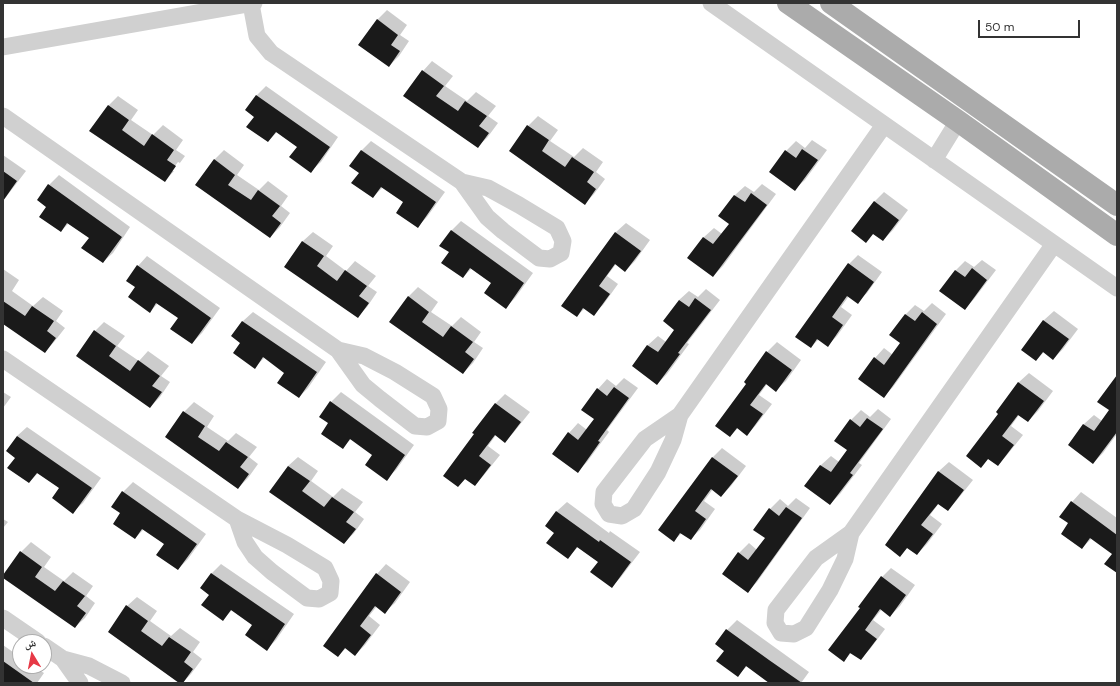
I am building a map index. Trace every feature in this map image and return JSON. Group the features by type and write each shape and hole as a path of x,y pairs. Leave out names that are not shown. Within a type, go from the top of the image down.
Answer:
{"main road":[{"path":"790,3 1117,235"},
{"path":"831,3 1117,205"}],"street":[{"path":"3,47 254,3"},
{"path":"711,3 1117,288"},
{"path":"251,4 257,36 271,53 462,182 487,217 539,258 550,259 561,253 563,241 557,228 488,188 462,182"},
{"path":"3,116 338,350 363,385 415,426 427,427 438,422 439,409 433,396 395,372 364,356 338,350"},
{"path":"934,160 958,121"},
{"path":"680,415 645,439 604,492 604,504 609,514 622,516 634,510 658,472 673,440 680,415 884,125"},
{"path":"851,533 845,558 830,590 806,628 794,634 781,633 775,623 776,610 816,558 851,533 1054,244"},
{"path":"3,359 237,519 287,545 325,568 331,581 330,594 319,599 307,598 272,572 255,557 245,542 237,519"},
{"path":"3,618 26,634"},
{"path":"52,651 63,659 89,666 122,683"},
{"path":"63,659 80,683"}],"building":[{"path":"377,19 398,35 391,45 400,51 389,67 358,45"},
{"path":"422,70 444,86 436,96 458,111 465,101 487,116 479,126 489,133 478,148 403,96"},
{"path":"256,95 330,147 311,173 289,157 297,147 276,132 268,142 246,127 254,117 245,110"},
{"path":"108,105 129,120 122,130 144,146 152,134 174,150 167,160 176,166 165,182 89,131"},
{"path":"527,125 549,140 542,151 565,167 572,157 594,172 587,182 596,189 585,205 509,151"},
{"path":"802,149 818,160 795,191 769,172 785,150 796,158"},
{"path":"361,150 436,202 418,228 396,213 403,202 381,187 373,198 351,183 359,173 349,166"},
{"path":"214,159 235,175 228,185 251,200 258,190 280,206 272,216 281,223 270,238 195,185"},
{"path":"3,171 17,181 3,201"},
{"path":"48,184 122,237 103,263 81,248 89,238 67,223 61,232 39,217 46,207 37,200"},
{"path":"751,193 767,205 713,277 687,258 703,237 713,244 729,224 718,216 734,195 745,202"},
{"path":"874,201 899,220 883,241 873,234 866,243 851,231"},
{"path":"451,230 524,283 506,309 484,293 491,283 470,268 463,278 441,263 449,252 439,246"},
{"path":"615,232 641,251 625,272 615,264 599,286 610,294 594,316 583,308 577,317 561,306"},
{"path":"302,241 324,256 317,266 337,281 345,270 367,286 359,296 369,303 358,318 284,267"},
{"path":"848,263 874,282 858,304 847,296 832,317 843,325 828,347 817,339 811,348 795,337"},
{"path":"137,265 211,318 192,344 170,329 178,318 156,303 150,313 128,297 135,287 126,281"},
{"path":"972,268 987,280 965,310 939,291 955,270 965,277"},
{"path":"408,296 429,312 422,322 443,337 451,326 473,342 465,352 474,359 463,374 389,322"},
{"path":"695,298 711,310 678,353 680,354 657,385 632,366 647,345 658,352 674,330 663,321 679,300 689,307"},
{"path":"3,301 25,316 32,306 54,321 47,331 56,338 45,353 3,324"},
{"path":"922,312 937,324 884,398 858,379 874,357 884,365 900,343 889,335 905,314 915,321"},
{"path":"1043,320 1069,339 1053,360 1043,352 1036,361 1021,350"},
{"path":"242,321 317,372 299,398 277,383 284,373 263,357 255,369 233,353 240,343 231,336"},
{"path":"94,330 116,346 109,356 130,371 138,360 160,376 152,386 162,392 150,408 76,356"},
{"path":"766,351 792,370 776,392 766,384 750,405 763,414 747,436 737,428 730,437 715,426 746,384 744,382"},
{"path":"1117,375 1117,432 1093,464 1068,445 1083,424 1094,431 1109,410 1097,402"},
{"path":"1018,382 1044,401 1028,422 1018,415 1002,436 1014,445 998,466 988,459 981,468 966,456 998,414 996,412"},
{"path":"614,387 629,398 598,441 600,442 578,473 552,454 568,432 578,440 594,419 581,410 597,388 607,396"},
{"path":"330,401 405,455 387,481 365,465 372,455 350,439 343,449 321,434 328,423 319,417"},
{"path":"495,403 521,422 505,443 495,435 479,456 491,465 475,486 465,479 458,487 443,476 474,434 472,433"},
{"path":"183,411 205,426 198,437 219,451 226,442 248,457 240,467 249,474 238,489 165,437"},
{"path":"867,418 883,429 850,473 853,475 830,505 804,486 820,465 831,472 847,450 834,441 850,419 860,427"},
{"path":"17,436 92,488 73,514 52,498 59,488 37,473 29,483 7,468 15,458 6,451"},
{"path":"712,457 738,476 721,497 711,489 695,511 706,519 691,540 680,533 674,542 658,530"},
{"path":"288,466 310,481 302,491 324,507 332,497 354,512 346,522 356,529 344,544 269,492"},
{"path":"938,471 964,490 948,511 938,504 921,525 933,534 917,555 907,548 900,557 885,545"},
{"path":"122,491 197,544 178,570 156,555 164,544 142,529 135,539 113,524 120,513 111,507"},
{"path":"1071,501 1117,535 1117,573 1104,564 1112,554 1090,538 1082,549 1061,534 1068,523 1059,517"},
{"path":"786,507 802,518 748,593 722,574 738,552 748,560 765,538 753,530 769,508 779,516"},
{"path":"556,511 599,542 600,540 631,562 612,588 590,572 598,562 577,547 568,559 546,543 554,533 545,526"},
{"path":"20,551 42,567 35,577 55,591 63,581 85,596 77,606 86,613 75,628 3,578 3,575"},
{"path":"211,573 285,624 267,651 245,635 252,625 231,610 223,621 201,605 209,595 200,588"},
{"path":"376,573 401,592 385,614 375,606 360,626 371,635 355,656 345,648 338,657 323,646"},
{"path":"881,576 906,595 890,617 880,609 865,630 877,639 861,660 850,653 844,662 828,650 860,608 858,607"},
{"path":"126,605 148,621 141,631 162,646 169,637 191,652 184,662 193,669 183,683 179,683 108,632"},
{"path":"726,629 802,683 769,683 746,666 738,677 716,661 724,651 715,644"},
{"path":"3,661 12,667 12,674 21,674 34,683 3,683"}]}
